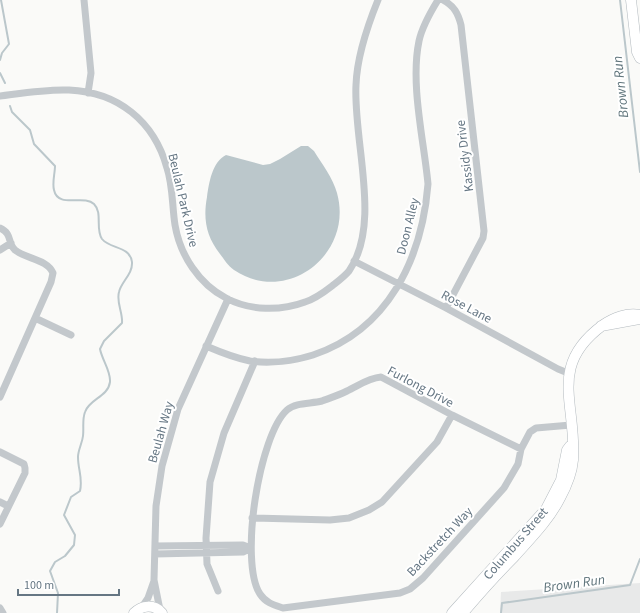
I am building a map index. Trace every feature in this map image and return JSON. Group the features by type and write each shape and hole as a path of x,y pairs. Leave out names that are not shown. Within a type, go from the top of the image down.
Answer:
{"street":[{"path":"84,0 91,73 88,93"},
{"name":"Beulah Park Drive","path":"0,96 59,90 88,93 110,98 124,105 138,116 152,133 167,167 176,226 182,249 199,277 217,293 228,299 255,307 272,309 300,304 314,299 345,275 354,262 361,244 365,220 365,203 357,134 356,85 361,53 368,25 378,0"},
{"name":"Doon Alley","path":"206,346 255,361 302,358 325,351 348,339 379,313 399,284 417,246 427,198 428,184 416,63 419,40 425,23 438,0"},
{"name":"Kassidy Drive","path":"443,0 452,5 458,14 461,24 484,231 483,238 446,308"},
{"path":"631,0 637,52 640,58"},
{"path":"0,228 7,232 15,250 48,266 53,273 51,282 0,398"},
{"path":"0,250 11,243"},
{"name":"Rose Lane","path":"354,262 446,308 568,373"},
{"name":"Beulah Way","path":"161,612 154,580 154,554 156,506 162,466 178,409 228,299"},
{"name":"Columbus Street","path":"463,613 534,534 555,508 568,479 573,461 568,373 577,351 588,336 612,318 625,315 640,315"},
{"path":"35,318 71,335"},
{"path":"601,326 640,319"},
{"path":"218,591 207,564 206,549 210,482 224,434 255,361"},
{"name":"Furlong Drive","path":"251,548 252,518 265,458 275,428 282,415 293,406 319,402 347,392 368,380 381,376 452,416 521,449"},
{"path":"252,518 330,520 349,518 369,510 382,502 437,442 452,416"},
{"name":"Backstretch Way","path":"251,548 254,581 260,593 266,601 283,608 400,594 410,589 423,578 504,488 518,464 521,449 527,436 536,428 571,425"},
{"name":"Columbus Street","path":"452,613 546,509 560,480 567,450 572,443"},
{"path":"0,452 24,464 26,468 0,524"},
{"path":"0,502 8,506"},
{"path":"154,554 244,545 251,548"},
{"path":"155,546 206,549"},
{"name":"Beulah Way","path":"138,610 148,598 154,580"},
{"path":"138,610 148,606 161,612"},
{"path":"0,608 3,613"}],"shaded area":[{"path":"301,146 308,146 314,151 335,187 340,215 336,236 326,254 312,268 294,278 275,282 254,280 230,267 215,247 209,234 205,213 212,173 217,163 226,155 263,165 270,164 280,159"},
{"path":"640,583 640,613 500,613 501,592"}],"waterway":[{"path":"0,60 2,53 9,44 1,0"},
{"name":"Brown Run","path":"620,0 640,172"},
{"path":"0,73 5,83"},
{"path":"10,106 12,112 30,130 34,144 55,166 53,184 56,196 66,200 90,201 94,204 97,208 99,216 99,231 102,239 110,245 128,253 132,262 131,270 120,288 118,296 122,323 104,341 100,349 110,378 109,387 102,395 90,404 84,415 83,436 78,457 81,482 80,491 71,497 64,515 75,535 74,545 65,556 55,562 50,571 58,593 57,613"},
{"name":"Brown Run","path":"501,613 502,603 630,585 640,559"}]}
